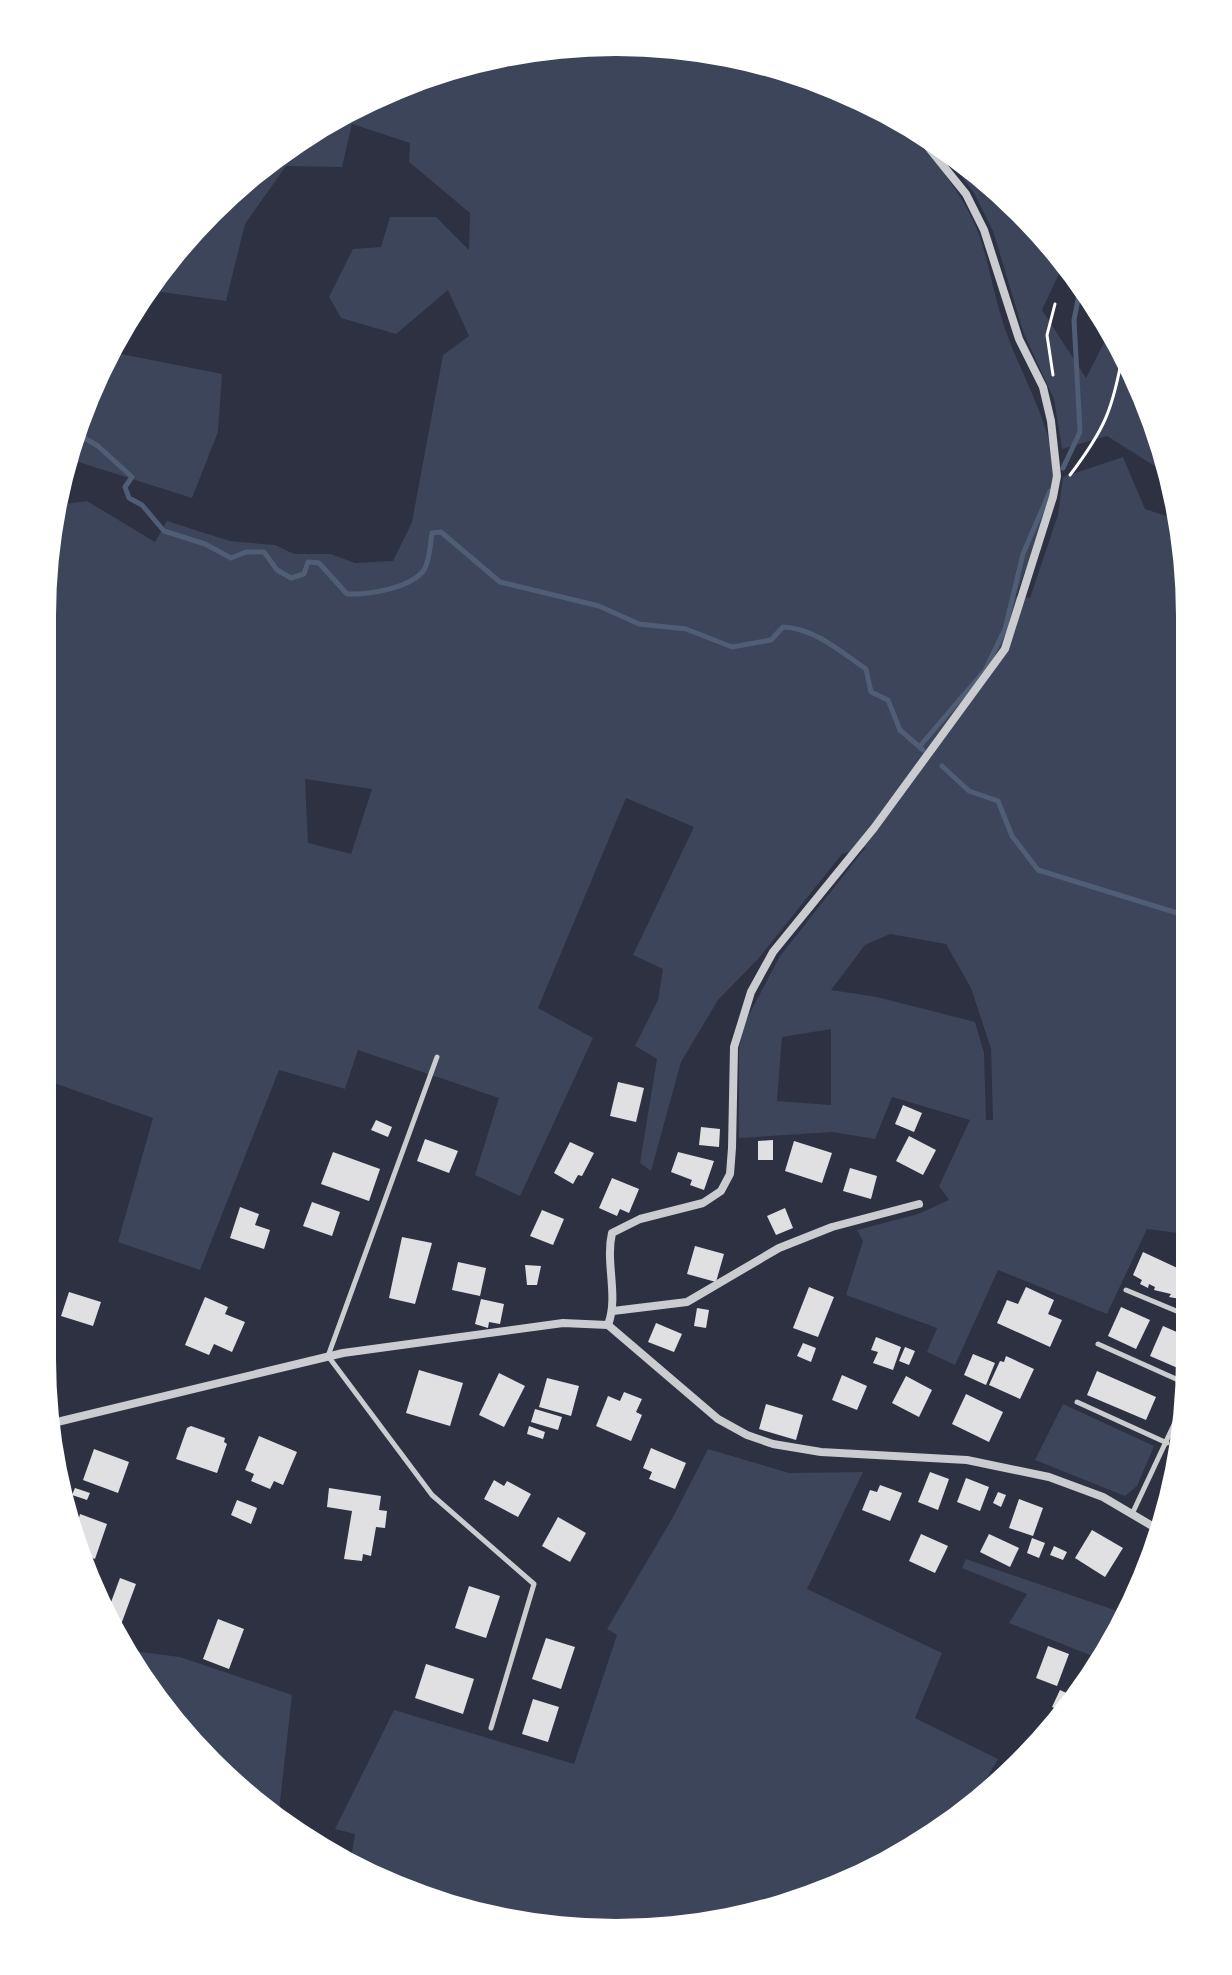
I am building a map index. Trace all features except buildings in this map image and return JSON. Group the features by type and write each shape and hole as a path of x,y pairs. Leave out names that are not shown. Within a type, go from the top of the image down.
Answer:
{"street":[{"path":"608,1325 613,1311 608,1249 612,1233 640,1219 703,1203 721,1191 730,1174 734,1047 751,992 773,952 874,828 1005,649 1053,497 1057,476 1051,421 1043,387 1019,339 984,230 966,194 936,156"},
{"path":"613,1311 687,1302 779,1248 832,1227 919,1204"},
{"path":"60,1421 328,1356 563,1323 608,1325 718,1419 747,1435 773,1444 821,1452 967,1460 1004,1467 1049,1477 1133,1512 1151,1524"}],"lane":[{"path":"437,1057 328,1356 432,1495 534,1584 491,1728"},
{"path":"1126,1290 1176,1311"},
{"path":"1098,1344 1175,1379"},
{"path":"1077,1402 1167,1443"},
{"path":"1133,1512 1171,1435"}],"path":[{"path":"1043,387 1054,382 1047,335 1055,304"},
{"path":"1053,497 1099,436 1114,404 1120,372"}],"shaded area":[{"path":"616,56 653,57 725,67 761,75 830,99 864,114 923,147 962,200 980,237 1005,329 1040,412 1051,451 1054,469 1050,500 1016,596 1030,598 1058,515 1063,477 1123,457 1145,509 1166,516 1171,543 1176,616 1176,1233 1147,1229 1107,1314 998,1270 955,1365 927,1352 937,1328 846,1295 863,1241 857,1230 918,1214 949,1200 939,1186 970,1120 892,1097 875,1139 832,1132 739,1138 739,1048 745,1022 780,956 866,847 842,854 758,959 718,1000 681,1062 651,1171 640,1163 657,1059 635,1046 658,1000 663,969 633,955 694,827 626,798 538,1008 593,1038 520,1196 475,1175 499,1098 358,1050 345,1089 279,1070 200,1270 118,1242 153,1118 56,1084 56,616 57,579 68,504 87,501 155,542 167,521 230,541 275,545 294,554 331,554 355,563 393,561 412,522 443,355 469,336 448,290 396,334 341,318 329,297 353,249 381,247 390,217 436,217 469,250 470,213 409,162 410,143 352,124 342,167 286,166 245,224 226,301 160,292 195,247 247,195 305,150 368,114 436,86 507,67 579,57","holes":["305,779 372,789 351,854 308,843","890,934 946,944 971,988 991,1049 993,1120 986,1120 984,1053 975,1022 877,997 831,990 865,945","831,1029 831,1105 777,1101 782,1037"]},
{"path":"960,175 1012,220 1059,274 1042,310 1086,378 1104,342 1133,402 1156,467 1107,436 1062,449 1054,399 1024,334 993,231 974,193"},
{"path":"121,354 222,374 218,432 192,498 78,462 99,402"},
{"path":"1063,1404 1154,1446 1137,1486 1125,1496 1035,1460"},
{"path":"708,1449 789,1473 863,1472 807,1589 942,1653 915,1718 998,1759 986,1779 927,1825 864,1861 761,1900 689,1914 653,1918 579,1918 507,1908 436,1889 352,1853 355,1834 335,1829 394,1710 574,1764 617,1635 607,1629 672,1519"},
{"path":"966,1559 1116,1611 1091,1655 1009,1623 1027,1594 962,1568"},
{"path":"139,1652 180,1657 292,1695 280,1806 220,1755 195,1728"}],"waterway":[{"path":"1063,468 1080,432 1074,320 1078,300"},
{"path":"85,438 132,477 125,487 129,498 142,505 164,531 205,544 231,558 246,552 264,552 277,570 291,578 304,574 308,562 319,563 347,594 389,589 418,576 428,562 432,533 441,532 500,582 599,606 639,624 686,629 732,647 771,640 783,627 806,632 827,642 866,669 871,692 888,700 900,730 923,750"},
{"path":"920,746 985,670 1005,629 1023,554 1050,491"},
{"path":"942,766 969,791 998,801 1012,836 1038,870 1176,913"}]}
